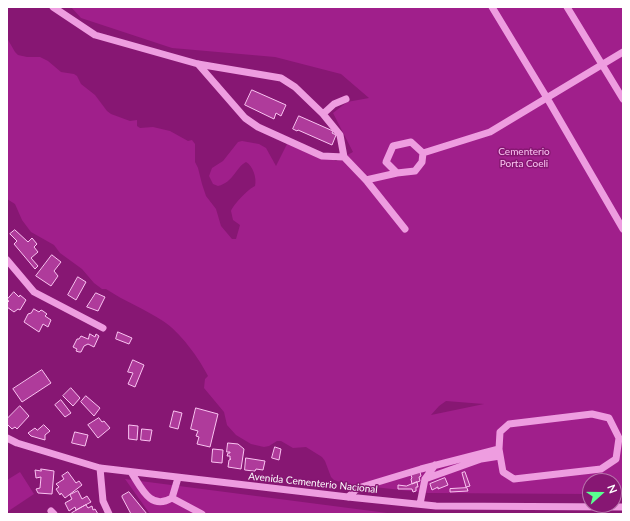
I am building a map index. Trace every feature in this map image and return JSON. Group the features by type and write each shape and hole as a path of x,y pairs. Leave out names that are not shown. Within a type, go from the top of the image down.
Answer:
{"street":[{"path":"54,7 95,35 198,64 281,78 295,87 323,114 340,135 344,157 366,180 405,229"},
{"path":"492,7 623,228"},
{"path":"568,7 623,99"},
{"path":"423,153 490,132 623,52"},
{"path":"198,64 245,118 258,126 322,156 344,157"},
{"path":"323,114 334,104 346,99"},
{"path":"397,173 386,162 392,146 411,142 423,153"},
{"path":"366,180 397,173 415,171 422,162 423,153"},
{"path":"7,260 34,292 103,328"},
{"path":"592,414 609,418 621,438 616,459 601,469 514,479 503,472 499,453 500,432 509,424 592,414"},
{"name":"Avenida Cementerio Nacional","path":"7,438 17,443 100,468 178,478 436,506 623,507"},
{"path":"348,497 358,488 435,465 499,453"},
{"path":"425,479 499,453"},
{"path":"420,504 425,479 435,465"},
{"path":"100,468 102,501 110,514"},
{"path":"131,472 154,502 161,502 172,498 202,514"},
{"path":"172,498 178,478"}],"green space":[{"name":"Cementerio Porta Coeli","path":"71,7 623,7 623,494 622,473 582,473 582,494 428,493 342,485 343,483 334,480 331,477 322,457 306,447 293,448 281,441 277,441 264,447 251,444 236,435 227,425 224,412 204,388 205,379 208,376 204,369 176,332 163,321 106,289 102,289 94,283 82,269 60,253 54,245 31,232 22,220 15,204 7,199 7,38 18,55 40,57 48,61 61,72 74,74 77,76 81,84 95,95 111,114 130,121 137,120 137,126 140,128 153,127 170,131 188,141 192,140 195,144 195,162 206,196 216,209 221,226 232,239 236,239 240,225 233,220 231,211 242,197 255,186 255,176 251,166 246,162 228,181 218,186 213,184 209,176 212,168 223,161 238,142 242,141 259,144 266,148 276,166 289,140 336,161 353,152 333,113 347,102 369,98 341,74 275,57 172,48 81,18","holes":["446,401 484,404 431,415"]},
{"path":"20,472 34,494 7,512 7,480"},
{"path":"125,479 395,514 150,514"}],"building":[{"path":"252,90 286,105 281,116 276,113 274,119 245,105"},
{"path":"299,116 333,131 332,133 336,135 332,145 293,129"},
{"path":"15,230 28,242 32,238 37,244 34,247 38,252 31,258 38,266 35,269 14,244 17,241 10,234"},
{"path":"52,255 61,262 54,271 58,276 51,286 36,276"},
{"path":"78,277 86,282 76,300 68,295"},
{"path":"14,292 19,297 20,295 26,300 20,310 18,309 14,312 7,307 7,303 9,301 7,300"},
{"path":"96,293 105,297 98,311 87,307"},
{"path":"34,309 39,312 41,310 43,311 47,314 45,316 51,320 48,327 43,324 39,332 24,322 28,314"},
{"path":"118,332 132,338 129,344 116,339"},
{"path":"90,334 95,337 96,334 99,336 94,347 88,344 84,346 81,352 76,351 77,349 73,347 77,339 81,336 88,339"},
{"path":"133,360 144,365 135,387 128,384 133,373 128,372"},
{"path":"42,370 51,383 22,402 13,389"},
{"path":"71,388 80,398 73,406 63,396"},
{"path":"86,396 100,408 94,416 81,402"},
{"path":"61,400 71,413 65,417 55,405"},
{"path":"20,406 29,416 17,429 15,427 12,429 7,424 7,419"},
{"path":"196,408 218,414 210,447 197,444 199,437 196,436 198,431 191,429"},
{"path":"174,411 182,413 178,429 170,427"},
{"path":"99,418 110,428 98,438 88,425"},
{"path":"44,425 50,431 45,435 45,440 31,436 28,433 35,428 37,430"},
{"path":"129,425 138,426 137,440 129,439"},
{"path":"142,429 152,430 150,441 141,440"},
{"path":"75,432 88,435 85,446 72,443"},
{"path":"228,443 238,444 244,449 241,469 228,467 229,460 231,459 230,456 227,456 228,453 230,453 227,452"},
{"path":"275,447 281,449 279,460 272,458"},
{"path":"213,449 223,450 222,463 212,462"},
{"path":"246,458 265,461 263,470 245,470"},
{"path":"41,469 54,471 52,494 38,493 36,489 40,488 41,477 36,478 35,470 41,471"},
{"path":"68,472 76,483 79,481 82,485 65,498 61,493 60,495 56,489 59,487 56,484 64,479 62,476"},
{"path":"420,472 420,481 412,484 411,475"},
{"path":"465,472 470,486 466,487 462,473"},
{"path":"445,478 448,485 432,490 430,484"},
{"path":"417,482 418,487 416,487 416,491 413,492 412,489 398,489 398,485 406,486"},
{"path":"467,488 468,491 450,492 450,489"},
{"path":"78,491 82,499 87,496 91,502 76,510 75,507 69,511 65,503 72,499 70,495"},
{"path":"129,492 147,514 131,514 122,497"},
{"path":"86,505 88,508 92,506 93,510 95,509 98,514 72,513"}]}
